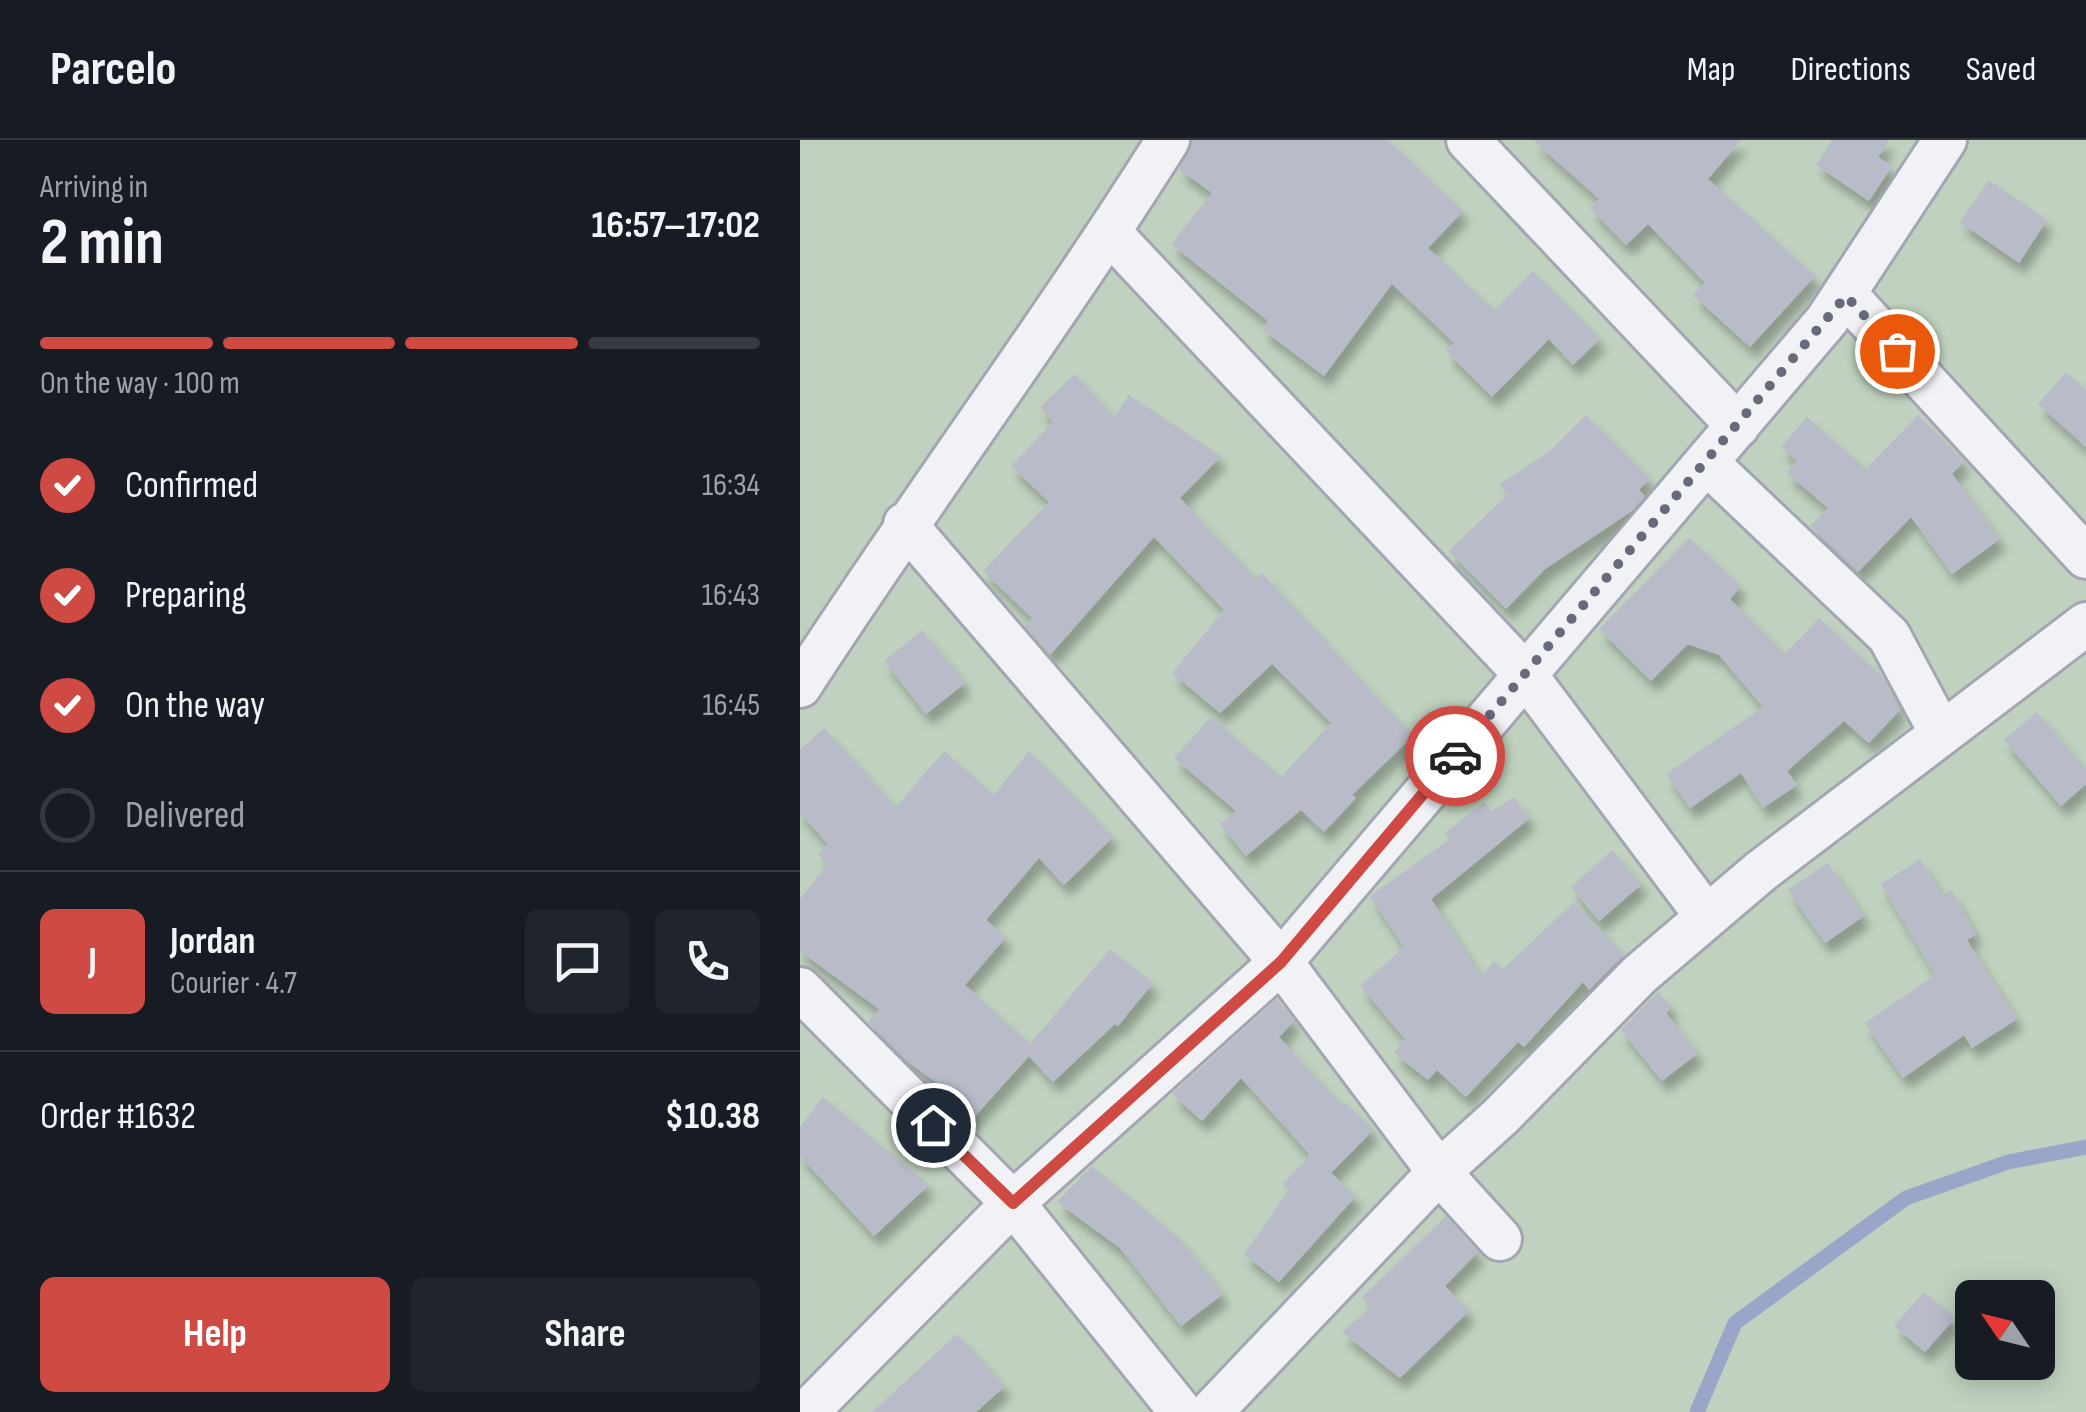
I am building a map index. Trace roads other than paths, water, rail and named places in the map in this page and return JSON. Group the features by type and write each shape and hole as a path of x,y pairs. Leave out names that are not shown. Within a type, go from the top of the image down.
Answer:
{"street":[{"path":"800,686 905,524 1110,232 1168,140"},
{"path":"1468,140 1738,426"},
{"path":"807,1412 1013,1203 1281,962 1846,296 1945,140"},
{"path":"1110,232 1524,674 1706,917"},
{"path":"1846,296 2086,556"},
{"path":"1706,462 1888,636 1942,732"},
{"path":"905,524 1281,962 1438,1172 1500,1239"},
{"path":"1211,1412 1438,1172 1501,1116 1638,975 1942,732 2086,624"},
{"path":"800,989 1013,1203 1181,1412"}],"waterway":[{"path":"1697,1412 1735,1323 1906,1198 2008,1162 2086,1147"}]}
